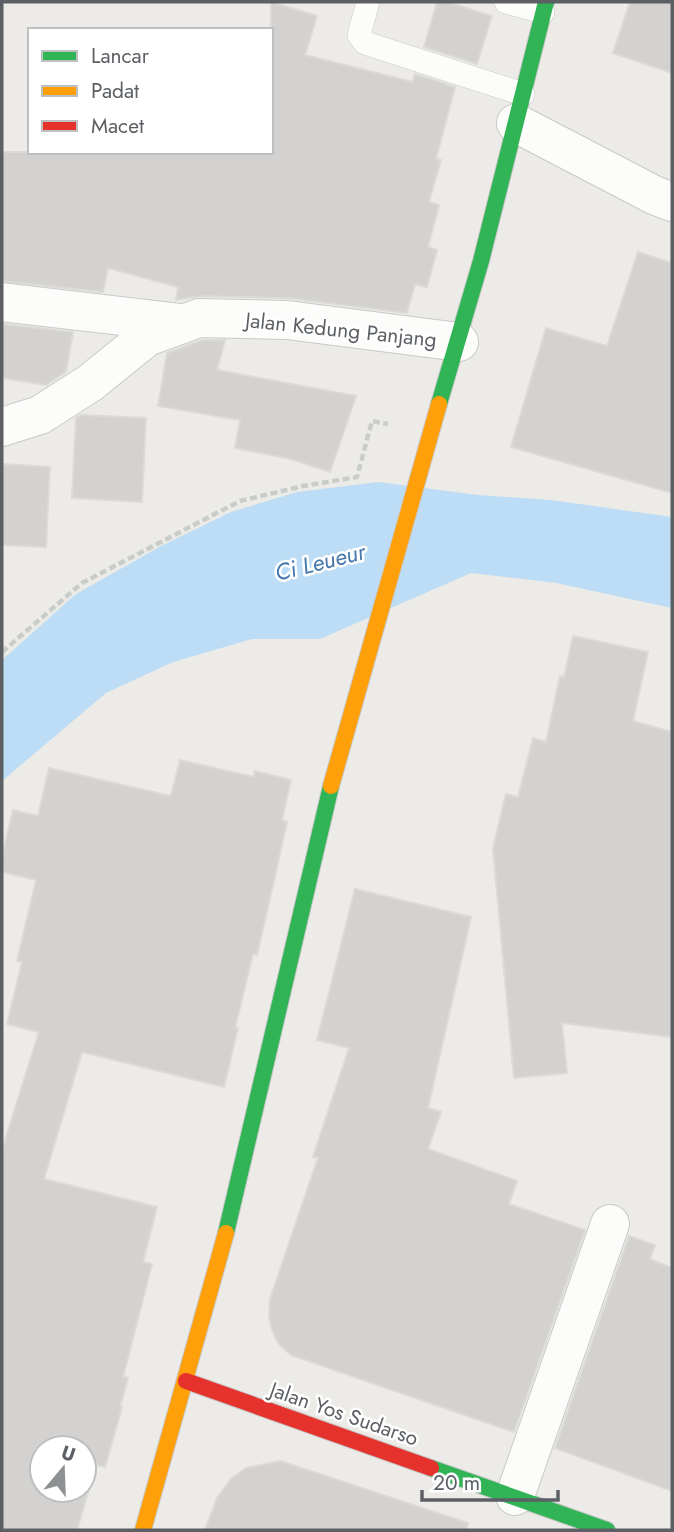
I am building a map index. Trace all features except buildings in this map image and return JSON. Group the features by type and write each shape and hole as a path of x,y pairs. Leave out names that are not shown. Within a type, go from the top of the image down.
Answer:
{"main road":[{"path":"143,1530 224,1242 292,946 364,666 459,342 544,7"},
{"name":"Jalan Yos Sudarso","path":"186,1381 607,1530"}],"street":[{"path":"519,109 654,195 672,202"},
{"path":"2,302 183,323"},
{"name":"Jalan Kedung Panjang","path":"2,427 40,415 90,383 147,337 199,318 287,320 459,342"},
{"path":"515,1496 610,1224"}],"lane":[{"path":"368,2 359,35 365,43 519,109"},
{"path":"506,2 544,7"}],"path":[{"path":"2,652 82,583 240,501 357,477 372,421 429,437"}],"water":[{"name":"Ci Leueur","path":"378,482 478,495 551,500 672,517 672,608 556,583 471,573 320,639 252,639 173,662 106,693 2,781 2,660 76,594 163,545 231,512 297,492"}],"traffic: fast":[{"path":"439,404 481,261 546,2"},
{"path":"226,1233 331,786"},
{"path":"431,1468 607,1530"}],"traffic: slow":[{"path":"331,786 439,404"},
{"path":"143,1530 226,1233"}],"traffic: jam":[{"path":"186,1381 431,1468"}]}
